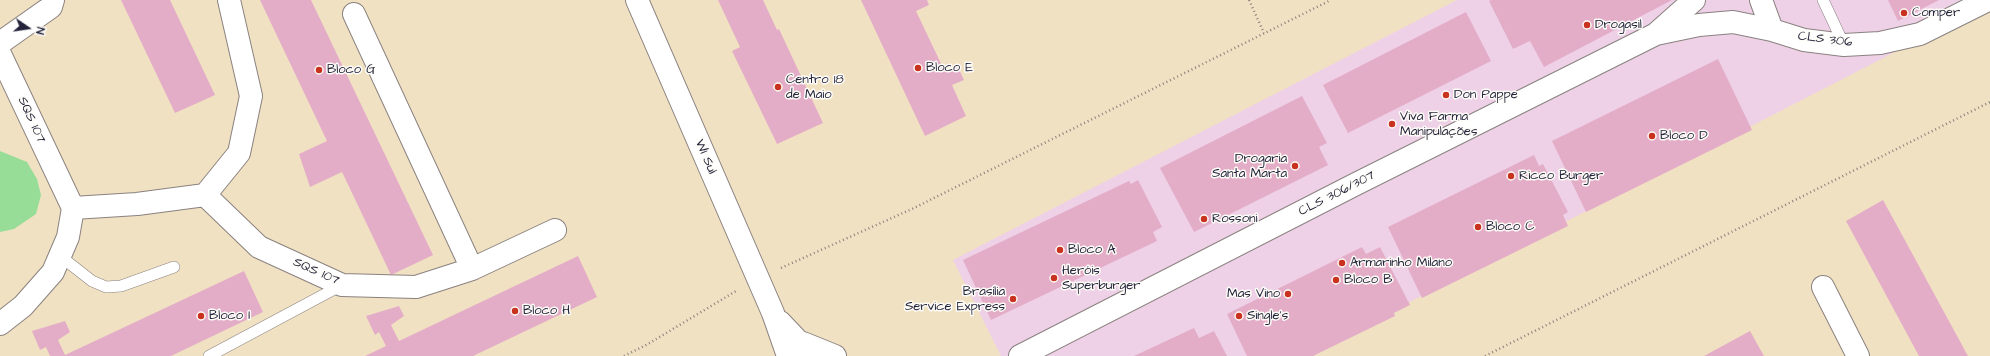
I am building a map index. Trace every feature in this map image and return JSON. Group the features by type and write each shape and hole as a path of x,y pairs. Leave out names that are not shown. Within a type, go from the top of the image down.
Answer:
{"street":[{"path":"0,43 51,7 53,0"},
{"path":"0,324 24,306 53,272 68,237 73,208 137,204 205,195 239,153 251,96 229,0"},
{"name":"W1 Sul","path":"638,0 757,279 773,313 793,349"},
{"path":"1656,34 1694,0"},
{"path":"1761,0 1772,30"},
{"name":"CLS 306","path":"1656,34 1699,25 1733,22 1772,30 1804,40 1844,46 1880,43 1920,34 1988,0"},
{"path":"354,14 472,269"},
{"name":"CLS 306/307","path":"1020,356 1356,184 1656,34"},
{"name":"SQS 107","path":"0,54 73,208"},
{"name":"SQS 107","path":"205,195 259,247 342,285 416,287 472,269 555,230"},
{"path":"1823,287 1858,356"},
{"path":"793,349 815,356"},
{"path":"793,349 835,356"}],"lane":[{"path":"1823,0 1844,46"},
{"path":"60,256 92,281 106,286 121,286 174,267"},
{"path":"209,356 342,285"}],"path":[{"path":"1249,0 1264,33"},
{"path":"624,356 648,344 757,279 914,208 1331,0"},
{"path":"1485,356 1990,102"}],"shaded area":[{"path":"1457,0 1990,0 1990,3 1305,356 1001,356 953,260"}],"green space":[{"path":"0,151 27,162 37,179 41,195 36,214 14,229 0,232"}],"building":[{"path":"121,0 170,0 215,95 175,113"},
{"name":"Bloco G","path":"260,0 311,0 433,255 391,275 342,172 310,187 299,154 327,141"},
{"name":"Centro 18 de Maio","path":"718,0 763,0 777,30 779,29 823,123 777,144 732,51 740,47"},
{"name":"Bloco E","path":"861,0 927,0 929,5 916,11 945,72 957,65 964,80 952,85 966,116 925,136"},
{"path":"1672,0 1544,67 1530,41 1513,49 1489,1"},
{"name":"Comper","path":"1888,0 1939,0 1898,21"},
{"path":"1466,12 1491,61 1348,133 1323,85"},
{"name":"Bloco D","path":"1718,59 1752,130 1586,212 1552,141"},
{"path":"1302,96 1327,143 1319,147 1328,165 1194,232 1160,168"},
{"name":"Bloco C","path":"1534,155 1539,166 1543,164 1568,212 1563,215 1568,226 1422,298 1388,227"},
{"name":"Bloco A","path":"1138,180 1162,227 1153,232 1157,241 991,320 963,260 1129,181 1131,184"},
{"path":"1883,200 1968,356 1919,356 1846,221"},
{"name":"Bloco B","path":"1362,247 1366,254 1380,247 1410,305 1394,313 1395,316 1313,356 1247,356 1227,314"},
{"name":"Bloco H","path":"578,256 597,297 473,356 365,356 386,346 379,332 375,335 366,316 399,306 404,316 391,325 399,341"},
{"name":"Bloco I","path":"244,271 263,312 171,356 50,356 46,347 40,350 32,331 65,321 70,332 58,340 65,355"},
{"path":"1194,328 1199,338 1214,331 1227,356 1134,356"},
{"path":"1750,331 1764,356 1704,356"}],"place":[{"name":"Comper","path":"1904,13"},
{"name":"Drogasil","path":"1587,25"},
{"name":"Bloco E","path":"918,68"},
{"name":"Bloco G","path":"319,70"},
{"name":"Centro 18 de Maio","path":"778,87"},
{"name":"Don Pappe","path":"1446,95"},
{"name":"Viva Farma Manipulações","path":"1392,124"},
{"name":"Bloco D","path":"1652,136"},
{"name":"Drogaria Santa Marta","path":"1295,166"},
{"name":"Ricco Burger","path":"1511,176"},
{"name":"Rossoni","path":"1204,219"},
{"name":"Bloco C","path":"1478,227"},
{"name":"Bloco A","path":"1060,250"},
{"name":"Armarinho Milano","path":"1342,263"},
{"name":"Heróis Superburger","path":"1054,278"},
{"name":"Bloco B","path":"1336,280"},
{"name":"Mas Vino","path":"1288,294"},
{"name":"Brasília Service Express","path":"1013,299"},
{"name":"Bloco H","path":"515,311"},
{"name":"Bloco I","path":"201,316"},
{"name":"Single's","path":"1239,316"}]}
